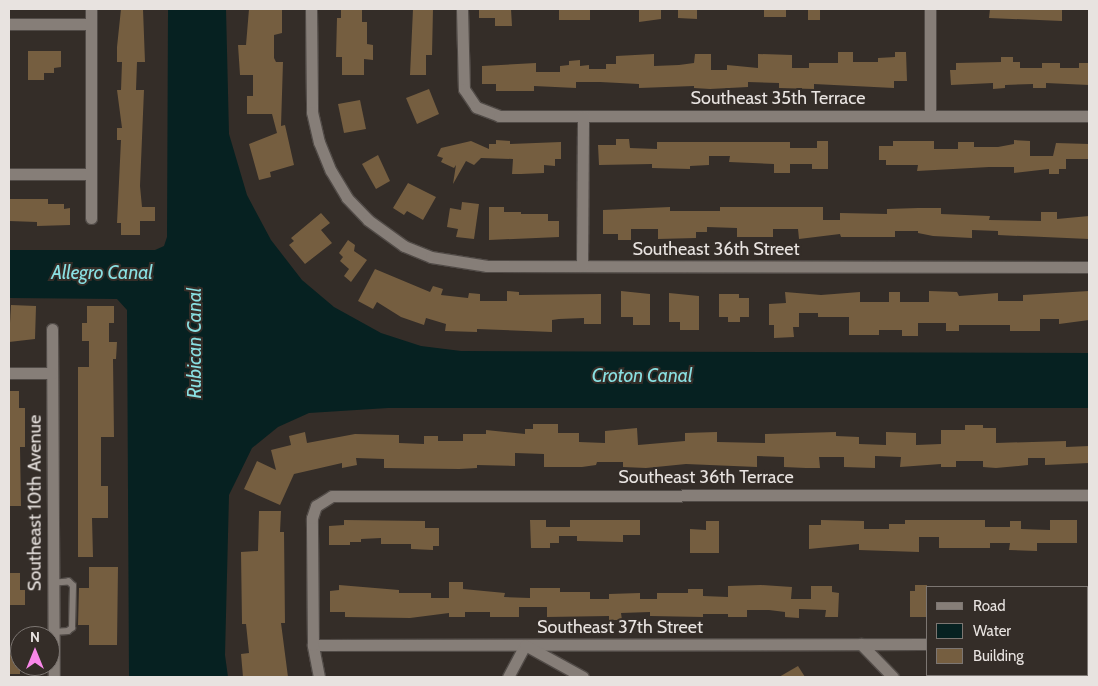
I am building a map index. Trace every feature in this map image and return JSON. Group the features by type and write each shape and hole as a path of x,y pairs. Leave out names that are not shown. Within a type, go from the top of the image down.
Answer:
{"street":[{"path":"91,9 91,218"},
{"name":"Southeast 36th Street","path":"311,9 314,126 331,171 357,210 392,238 437,258 487,266 1089,267"},
{"name":"Southeast 35th Terrace","path":"462,9 463,82 471,102 482,112 499,116 1089,116"},
{"path":"930,9 930,116"},
{"path":"9,24 91,24"},
{"path":"582,266 583,116"},
{"path":"9,174 91,174"},
{"name":"Southeast 10th Avenue","path":"52,329 52,626"},
{"path":"9,373 52,374"},
{"name":"Southeast 36th Terrace","path":"313,645 312,518 316,506 323,500 345,494 1089,495"},
{"path":"861,644 892,677"},
{"name":"Southeast 37th Street","path":"313,645 926,644"},
{"path":"313,645 319,677"},
{"path":"508,677 525,645 583,677"}],"lane":[{"path":"52,583 68,582 73,586 72,628 68,631 60,632"}],"water":[{"path":"168,9 226,9 229,134 247,195 271,240 302,280 334,307 381,333 421,346 461,351 1089,353 1089,408 388,408 309,413 278,427 252,448 229,495 225,655 228,677 129,677 127,310 117,299 9,298 9,250 155,250 164,246 167,237"}],"building":[{"path":"121,9 143,9 145,62 137,62 136,90 144,90 140,186 142,207 155,207 155,221 140,221 140,235 121,235 121,223 117,223 121,140 117,140 117,128 122,128 117,90 121,90 122,62 117,62 117,47"},
{"path":"249,9 282,9 282,33 274,35 274,58 276,62 283,62 281,126 285,125 294,165 270,172 271,177 259,180 249,144 277,133 272,114 247,114 247,96 253,96 253,75 240,75 238,45 246,45"},
{"path":"341,9 362,9 362,22 367,22 367,44 373,45 373,60 364,59 364,75 342,75 342,57 336,57 337,18 341,18"},
{"path":"413,9 433,9 432,55 426,55 426,75 410,75"},
{"path":"479,9 511,9 512,26 495,26 495,18 479,18"},
{"path":"559,9 590,9 590,20 559,20"},
{"path":"639,9 661,9 661,19 639,22"},
{"path":"678,9 697,9 697,19 678,18"},
{"path":"764,9 786,9 786,17 764,17"},
{"path":"808,9 820,9 820,20 808,20"},
{"path":"990,9 1062,9 1062,21 989,18"},
{"path":"28,51 61,51 61,67 54,68 54,73 44,73 44,80 28,80"},
{"path":"838,52 853,52 853,62 878,62 878,58 895,57 895,52 906,52 907,81 894,81 894,88 814,84 814,89 779,88 779,83 748,82 748,87 710,89 694,88 694,86 639,88 639,84 576,82 576,88 534,86 534,91 496,91 496,84 482,84 482,66 536,63 536,72 560,72 560,66 569,65 569,61 580,60 580,66 589,65 589,69 606,69 606,64 616,64 616,56 654,54 654,66 694,63 695,54 711,54 711,70 727,70 727,65 758,68 758,54 792,55 792,68 809,68 809,63 838,63"},
{"path":"1001,57 1013,57 1013,62 1020,62 1020,68 1042,68 1042,63 1060,63 1060,68 1079,68 1079,63 1089,63 1089,85 1046,83 1046,88 1033,88 1033,84 1005,85 1005,88 993,89 993,83 951,85 950,70 956,70 956,63 1001,62"},
{"path":"429,89 439,114 417,124 406,98"},
{"path":"360,100 366,129 344,133 338,104"},
{"path":"616,139 629,139 630,148 657,149 657,142 790,142 790,148 817,148 817,141 828,141 828,169 812,169 812,164 790,164 790,173 774,173 774,164 729,162 730,156 709,156 709,165 690,166 690,169 652,168 652,164 599,165 598,145 616,145"},
{"path":"496,140 510,141 510,144 561,142 561,159 555,159 555,166 544,165 544,173 521,174 512,174 513,159 481,158 474,165 466,161 453,184 456,165 454,168 441,162 443,158 437,156 441,148 471,141 489,149 489,144 496,144"},
{"path":"1014,140 1030,141 1030,156 1053,156 1056,143 1089,144 1089,159 1066,159 1066,169 1059,169 1059,174 1049,174 1049,169 1014,173 1014,167 917,171 918,165 886,165 886,160 879,160 879,146 893,146 893,141 934,141 934,149 958,149 958,142 974,142 974,147 998,147 1014,144"},
{"path":"378,155 390,181 376,189 362,164"},
{"path":"408,183 436,197 423,220 407,211 404,215 393,208"},
{"path":"9,199 48,199 48,204 64,204 64,209 70,208 70,225 37,226 37,222 9,221"},
{"path":"462,202 479,204 474,239 456,237 458,229 447,227 450,208 461,210"},
{"path":"489,207 504,207 504,212 548,214 548,221 559,221 559,237 489,240"},
{"path":"670,207 670,211 720,211 720,207 823,207 823,220 840,220 840,213 887,214 887,209 941,208 941,214 990,216 989,220 1041,221 1041,212 1057,212 1057,219 1089,216 1089,239 998,235 998,231 972,230 972,238 933,236 918,233 918,231 895,231 895,237 841,237 840,234 799,239 798,229 773,229 773,237 737,237 737,228 707,227 707,232 696,232 696,238 658,239 658,229 631,229 631,240 618,240 618,234 603,234 603,210"},
{"path":"321,213 330,223 321,230 332,243 305,264 289,245 294,241 291,238"},
{"path":"348,240 355,245 354,251 367,260 351,282 344,276 349,269 340,261 343,257 339,253"},
{"path":"375,269 430,292 433,286 443,289 441,295 468,298 469,293 480,294 480,301 507,301 507,291 519,292 519,295 601,294 601,324 584,324 584,318 559,319 552,320 552,332 477,329 477,332 445,331 446,324 426,318 424,325 401,317 377,302 373,309 358,301"},
{"path":"621,291 650,294 650,325 633,325 633,317 621,317"},
{"path":"929,291 957,292 959,296 998,293 998,301 1023,301 1023,295 1089,291 1089,320 1059,324 1059,319 1040,319 1040,331 1010,331 1010,325 959,325 959,331 946,331 946,323 918,323 918,336 902,336 902,330 879,330 879,335 849,335 849,317 818,317 818,313 799,313 799,327 793,327 794,337 774,338 774,325 769,325 769,304 786,303 785,292 821,295 860,292 860,302 889,302 889,292 900,292 900,302 929,302"},
{"path":"669,293 699,296 699,330 680,330 680,322 669,322"},
{"path":"719,294 739,294 739,298 749,298 749,317 740,317 740,322 728,322 728,317 719,317"},
{"path":"11,305 36,306 35,339 9,342"},
{"path":"87,306 114,306 114,323 109,323 109,342 117,342 116,359 113,359 114,437 101,437 101,486 108,486 108,518 92,518 93,557 78,557 78,367 89,367 89,341 82,341 82,323 87,323"},
{"path":"9,391 19,391 19,408 25,408 25,447 20,447 21,506 9,506"},
{"path":"533,424 558,424 558,433 579,433 579,442 605,443 605,431 637,428 638,445 685,441 685,433 717,432 717,442 765,443 765,434 836,432 836,436 859,437 859,444 886,445 886,432 916,433 916,445 941,444 941,430 965,430 965,425 983,425 983,428 996,428 996,443 1066,441 1066,447 1089,446 1089,463 1045,465 1045,458 1028,458 1028,465 996,468 983,467 983,461 956,461 956,467 941,467 941,464 900,467 901,457 875,456 875,468 844,467 844,457 819,457 820,468 806,468 784,467 784,457 757,456 757,467 686,464 646,468 623,467 623,462 597,462 596,465 582,467 544,467 544,454 515,453 515,466 477,465 477,468 459,469 384,468 384,459 356,458 357,465 342,468 342,463 294,474 280,505 244,489 257,461 276,470 271,450 291,445 289,436 305,432 307,443 355,434 399,435 399,443 424,444 424,436 438,436 438,441 463,441 463,434 486,434 486,430 525,434 525,429 533,429"},
{"path":"259,511 281,511 280,532 284,532 285,623 281,623 288,677 243,677 241,654 249,653 246,624 242,624 241,552 258,551"},
{"path":"344,520 425,521 425,528 439,528 439,546 433,546 433,550 411,549 411,544 381,544 381,538 361,539 361,542 350,542 350,545 329,545 329,526 344,525"},
{"path":"530,520 546,520 546,527 570,527 570,520 640,520 640,535 623,535 623,542 577,541 577,536 559,536 559,543 550,543 550,548 531,548"},
{"path":"821,520 864,521 864,529 889,529 889,524 905,524 905,520 985,520 985,527 1010,527 1010,521 1021,521 1021,529 1050,530 1050,520 1077,520 1077,543 1037,543 1037,551 1009,550 1010,543 990,543 990,548 939,548 939,537 919,537 919,552 859,550 859,544 809,549 809,525 821,525"},
{"path":"706,521 719,521 719,553 690,553 690,529 706,530"},
{"path":"89,567 118,567 117,645 89,645 89,625 78,625 79,588 89,588"},
{"path":"9,573 20,573 20,590 25,590 25,605 9,605"},
{"path":"449,582 463,582 463,589 505,593 504,597 530,598 530,588 560,588 560,592 590,592 590,599 609,599 609,594 640,593 640,599 657,599 657,593 688,593 688,589 703,589 703,596 728,597 728,586 761,585 792,587 791,599 811,599 811,586 832,586 832,592 839,593 838,617 825,617 826,610 799,609 799,618 785,617 785,612 747,610 747,617 728,617 728,614 703,614 703,617 650,616 650,612 621,613 622,620 609,620 609,616 547,617 547,607 519,607 519,617 490,617 490,612 465,612 465,617 449,617 449,613 410,618 345,617 345,612 330,612 330,591 339,590 339,585 399,590 399,593 431,593 431,598 449,598"},
{"path":"915,585 927,585 926,617 910,617 910,591 915,591"},
{"path":"10,655 10,674 9,674"},
{"path":"798,666 805,677 779,677"}],"water label":[{"name":"Allegro Canal","path":"102,273"},
{"name":"Rubican Canal","path":"195,343"},
{"name":"Croton Canal","path":"642,376"}]}
